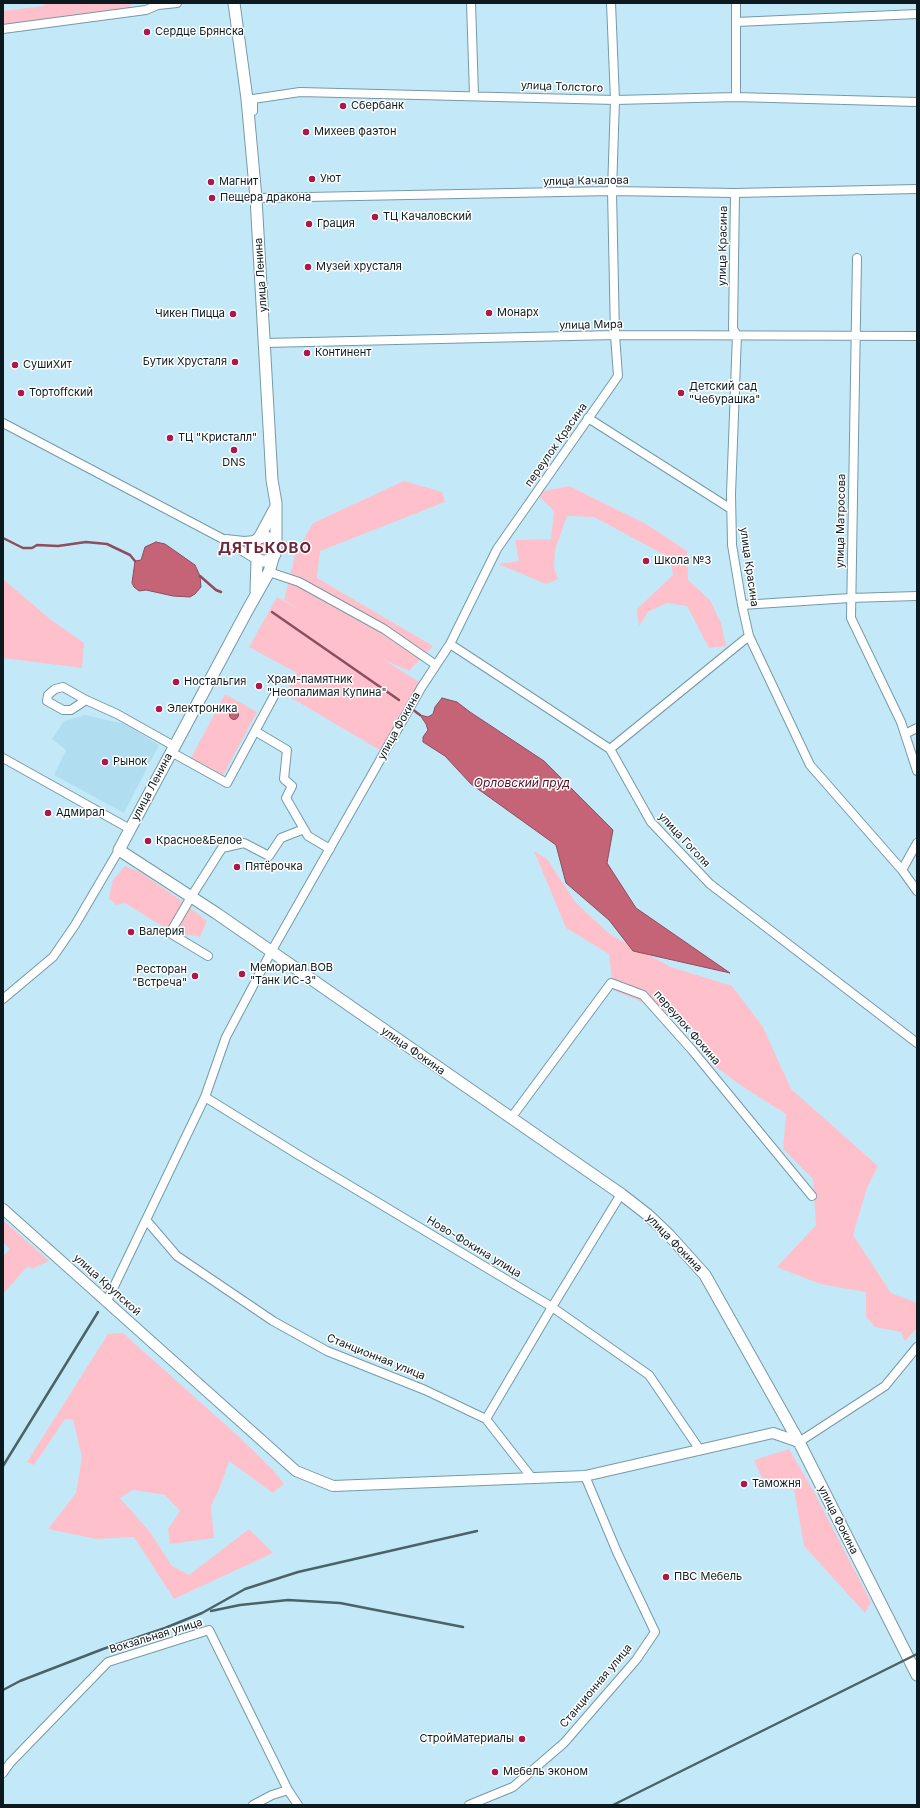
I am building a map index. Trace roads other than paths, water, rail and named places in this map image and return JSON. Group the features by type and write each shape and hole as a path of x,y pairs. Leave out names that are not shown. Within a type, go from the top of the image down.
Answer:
{"main road":[{"name":"улица Ленина","path":"119,850 172,749 269,572 275,551 276,504 272,480 256,198 251,140 234,3"},
{"path":"256,594 258,571 257,560 251,550 270,520 276,504"},
{"path":"257,539 270,539 275,551 268,561 257,560"},
{"name":"улица Фокина","path":"119,850 271,952 621,1194 648,1215 705,1275 799,1442 917,1675"}],"street":[{"path":"3,29 177,3"},
{"path":"471,3 474,96"},
{"name":"переулок Красина","path":"421,688 450,644 498,549 618,376 615,335 612,191 615,100 611,3"},
{"path":"736,3 736,97"},
{"path":"736,22 917,14"},
{"name":"улица Толстого","path":"251,140 254,140 253,99 300,92 615,100 736,97 917,102"},
{"name":"улица Качалова","path":"256,198 612,191 735,193 917,189"},
{"name":"улица Красина","path":"735,193 733,329 736,335 731,509 732,545 742,606 749,636 810,765 902,870 917,891"},
{"name":"улица Матросова","path":"857,258 857,334 850,598 851,618 905,734 917,771"},
{"name":"улица Мира","path":"265,343 615,335 857,334 917,336"},
{"path":"588,418 731,509"},
{"path":"3,423 223,539 257,560"},
{"path":"223,539 244,542 257,539"},
{"path":"269,572 299,582 384,629 436,665"},
{"path":"742,606 850,598 917,596"},
{"path":"610,749 749,636"},
{"name":"улица Гоголя","path":"450,644 610,749 650,822 710,884 917,1043"},
{"name":"улица Фокина","path":"271,952 421,688"},
{"path":"86,700 117,714 227,783 274,696"},
{"path":"905,734 917,728"},
{"path":"255,731 287,750 284,779 292,786 286,798 308,836 330,849"},
{"path":"3,758 130,829"},
{"path":"208,956 170,933 222,848 244,843 269,856 281,838 304,828"},
{"path":"902,870 917,843"},
{"name":"улица Ленина","path":"3,999 53,957 75,925 119,850"},
{"path":"107,1301 147,1221 205,1097 226,1037 271,952"},
{"name":"переулок Фокина","path":"511,1118 611,983 643,995 692,1050 812,1196"},
{"name":"Ново-Фокина улица","path":"205,1097 303,1158 552,1307 649,1375 700,1450"},
{"path":"486,1419 621,1194"},
{"name":"улица Крупской","path":"3,1209 296,1471 333,1486 532,1478"},
{"name":"Станционная улица","path":"147,1221 177,1256 273,1321 327,1351 425,1390 486,1419 532,1478"},
{"path":"532,1478 585,1476 773,1433 799,1442 885,1386 917,1348"},
{"name":"Станционная улица","path":"469,1805 513,1787 564,1743 636,1660 655,1632 617,1552 585,1476"},
{"name":"Вокзальная улица","path":"3,1773 10,1762 108,1662 209,1630 288,1790 298,1805"},
{"path":"252,1805 272,1795 288,1790"}],"water":[{"path":"156,542 165,544 195,565 200,576 201,587 195,594 190,597 173,596 146,590 139,591 134,587 132,583 135,561 141,560 145,547"},
{"name":"Орловский пруд","path":"442,698 457,702 544,761 613,830 607,863 636,908 730,973 633,951 609,920 566,883 556,845 471,784 445,756 423,742 423,737 428,730 420,715 428,717 433,714 435,707"},
{"path":"234,710 239,715 234,720 229,715"}],"waterway":[{"path":"3,538 23,548 32,548 37,545 58,546 86,542 107,544 130,555 135,561"},
{"path":"200,576 216,590 221,592"},
{"path":"272,612 399,700"},
{"path":"412,709 420,715"}],"railway":[{"path":"3,1466 98,1312"},
{"path":"3,1690 20,1681 202,1613 245,1589 298,1572 477,1531"},
{"path":"211,1611 240,1605 288,1600 340,1603 463,1627"},
{"path":"613,1805 917,1654"}],"place":[{"name":"Сердце Брянска","path":"147,32"},
{"name":"Сбербанк","path":"343,106"},
{"name":"Михеев фаэтон","path":"306,132"},
{"name":"Уют","path":"312,179"},
{"name":"Магнит","path":"211,182"},
{"name":"Пещера дракона","path":"212,198"},
{"name":"ТЦ Качаловский","path":"375,217"},
{"name":"Грация","path":"309,224"},
{"name":"Музей хрусталя","path":"308,267"},
{"name":"Монарх","path":"489,313"},
{"name":"Чикен Пицца","path":"233,314"},
{"name":"Континент","path":"307,353"},
{"name":"Бутик Хрусталя","path":"235,362"},
{"name":"СушиХит","path":"15,365"},
{"name":"Тортоffский","path":"21,393"},
{"name":"Детский сад \"Чебурашка\"","path":"681,393"},
{"name":"ТЦ \"Кристалл\"","path":"170,438"},
{"name":"DNS","path":"234,450"},
{"name":"Школа №3","path":"646,561"},
{"name":"Ностальгия","path":"176,682"},
{"name":"Храм-памятник \"Неопалимая Купина\"","path":"259,686"},
{"name":"Электроника","path":"159,709"},
{"name":"Рынок","path":"105,762"},
{"name":"Адмирал","path":"48,813"},
{"name":"Красное&Белое","path":"148,841"},
{"name":"Пятёрочка","path":"237,867"},
{"name":"Валерия","path":"131,932"},
{"name":"Мемориал ВОВ \"Танк ИС-3\"","path":"242,974"},
{"name":"Ресторан \"Встреча\"","path":"195,976"},
{"name":"Таможня","path":"744,1484"},
{"name":"ПВС Мебель","path":"666,1577"},
{"name":"СтройМатериалы","path":"522,1739"},
{"name":"Мебель эконом","path":"495,1772"}],"district":[{"name":"ДЯТЬКОВО","path":"265,548"}]}
